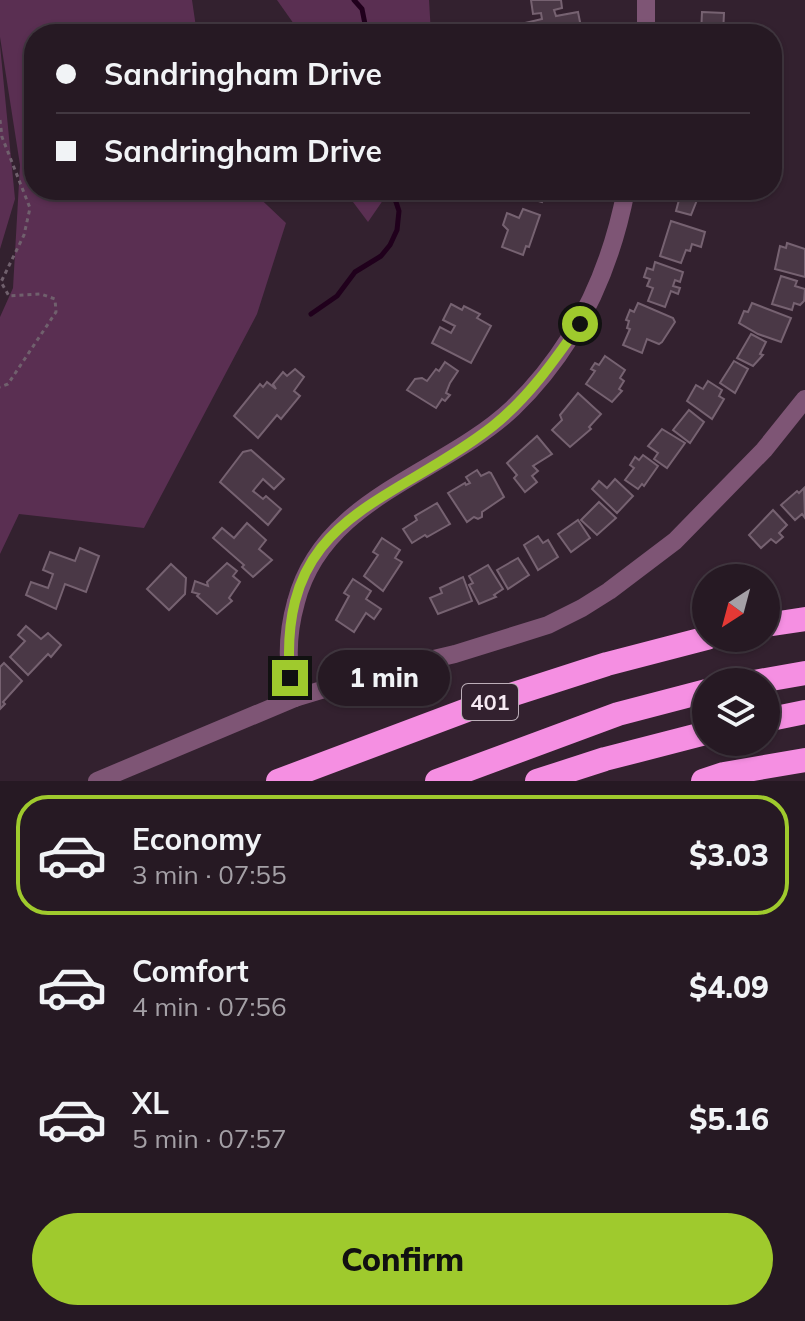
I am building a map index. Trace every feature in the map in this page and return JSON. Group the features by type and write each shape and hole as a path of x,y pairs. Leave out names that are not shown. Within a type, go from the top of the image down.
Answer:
{"highway":[{"path":"780,623 805,619"},
{"name":"401","path":"278,781 483,704 607,664 692,642"},
{"path":"780,677 805,673"},
{"name":"401","path":"437,781 618,714 692,695"},
{"path":"780,717 805,712"},
{"path":"537,781 692,737"},
{"path":"703,781 724,774 805,760"}],"street":[{"path":"646,0 646,24"},
{"path":"295,698 288,660 291,619 308,566 334,533 365,505 474,440 532,389 580,324 600,279 624,200"},
{"path":"97,781 295,698 548,625 582,608 675,541 764,450 805,399"}],"path":[{"path":"0,120 2,137 24,193"},
{"path":"0,387 8,384 56,312 55,299 41,294 9,296 1,282 24,235 30,208 27,200"}],"shaded area":[{"path":"0,0 192,0 196,24 24,24 24,200 262,200 286,223 257,314 144,528 19,514 0,554 0,317 13,288 20,165 0,37"},
{"path":"277,0 429,0 430,24 294,24"},
{"path":"0,45 15,199 0,249"},
{"path":"352,200 383,200 368,222"}],"building":[{"path":"531,0 561,0 562,8 554,10 556,16 578,12 580,24 525,24 542,19 541,13 533,14"},
{"path":"702,12 724,13 723,24 701,24"},
{"path":"679,200 697,200 691,215 676,211"},
{"path":"523,209 540,215 523,255 502,247 508,230 503,225 507,213 519,218"},
{"path":"671,221 705,232 701,247 692,244 681,263 660,256"},
{"path":"787,243 805,249 805,277 775,269 780,246 786,248"},
{"path":"655,262 683,272 680,282 675,280 673,286 680,288 678,294 671,291 665,307 648,301 653,288 647,286 650,279 644,277 647,268 653,270"},
{"path":"781,276 797,281 795,286 805,289 804,301 800,305 794,303 792,310 772,304"},
{"path":"638,303 673,318 675,322 659,344 647,339 642,353 623,345 630,329 626,320 630,310 634,312"},
{"path":"752,303 791,318 781,342 739,323"},
{"path":"451,304 480,314 477,318 491,326 471,363 432,343 440,327 451,333 455,326 443,320"},
{"path":"751,334 766,342 760,354 763,355 753,366 737,358"},
{"path":"605,356 625,370 620,378 624,381 619,389 622,391 612,402 586,384 595,371 591,369 595,363 599,365"},
{"path":"734,361 748,369 735,393 720,383"},
{"path":"445,362 458,371 446,393 450,395 445,401 442,399 436,408 407,390 415,379 427,381"},
{"path":"295,369 304,377 294,391 300,396 281,419 277,415 258,438 234,416 260,384 263,387 267,382 276,389 273,384 283,372 287,376"},
{"path":"708,381 722,390 719,396 724,399 712,419 687,401 696,385 703,389"},
{"path":"578,393 601,414 589,427 591,429 570,447 552,430 562,420 560,415"},
{"path":"689,410 704,422 690,443 673,430"},
{"path":"662,429 685,443 667,468 654,459 658,453 648,446"},
{"path":"537,436 552,454 533,466 538,471 532,476 537,482 525,492 507,463"},
{"path":"251,450 284,479 274,489 263,479 253,491 263,499 266,496 281,509 268,525 220,482 243,452"},
{"path":"643,455 658,466 644,486 642,484 638,489 625,480 634,468 630,465 635,457 639,460"},
{"path":"477,470 481,476 491,473 504,497 482,512 482,517 474,517 467,522 448,493 470,483 466,477"},
{"path":"615,479 633,496 617,513 592,489 599,481 607,488"},
{"path":"804,488 805,518 802,514 795,520 781,505"},
{"path":"599,502 616,518 597,535 581,520"},
{"path":"437,503 450,524 412,543 403,529 417,520 415,516"},
{"path":"773,510 787,525 779,533 783,537 776,543 771,539 761,548 749,535"},
{"path":"578,520 590,538 571,552 558,534"},
{"path":"247,523 266,540 259,549 272,560 253,577 213,538 222,528 234,538"},
{"path":"538,536 543,543 548,540 558,557 538,570 524,545"},
{"path":"382,538 400,550 395,558 402,562 383,591 364,576 378,555 373,552"},
{"path":"80,548 99,556 86,592 65,584 56,609 26,595 31,582 48,588 53,574 43,570 50,552 75,561"},
{"path":"518,558 529,575 508,589 497,570"},
{"path":"227,563 237,571 233,576 240,582 229,598 232,601 217,614 197,596 199,594 192,592 195,581 208,586 207,582"},
{"path":"171,564 186,578 185,594 169,610 147,589"},
{"path":"488,565 503,589 494,595 496,597 479,604 469,585 473,583 469,576"},
{"path":"463,577 472,601 438,614 430,598 442,593 440,588"},
{"path":"353,579 371,591 366,599 381,609 374,619 366,613 354,632 336,620 349,596 344,593"},
{"path":"26,626 41,639 48,633 61,645 28,675 10,657 25,641 18,635"},
{"path":"4,663 22,681 0,709 0,667"}],"waterway":[{"path":"354,0 362,9 365,24"},
{"path":"311,314 337,296 355,272 381,256 390,245 397,230 399,211 395,200"}],"route":[{"path":"290,678 291,619 300,585 321,547 365,505 474,440 495,424 532,389 580,324"}]}
